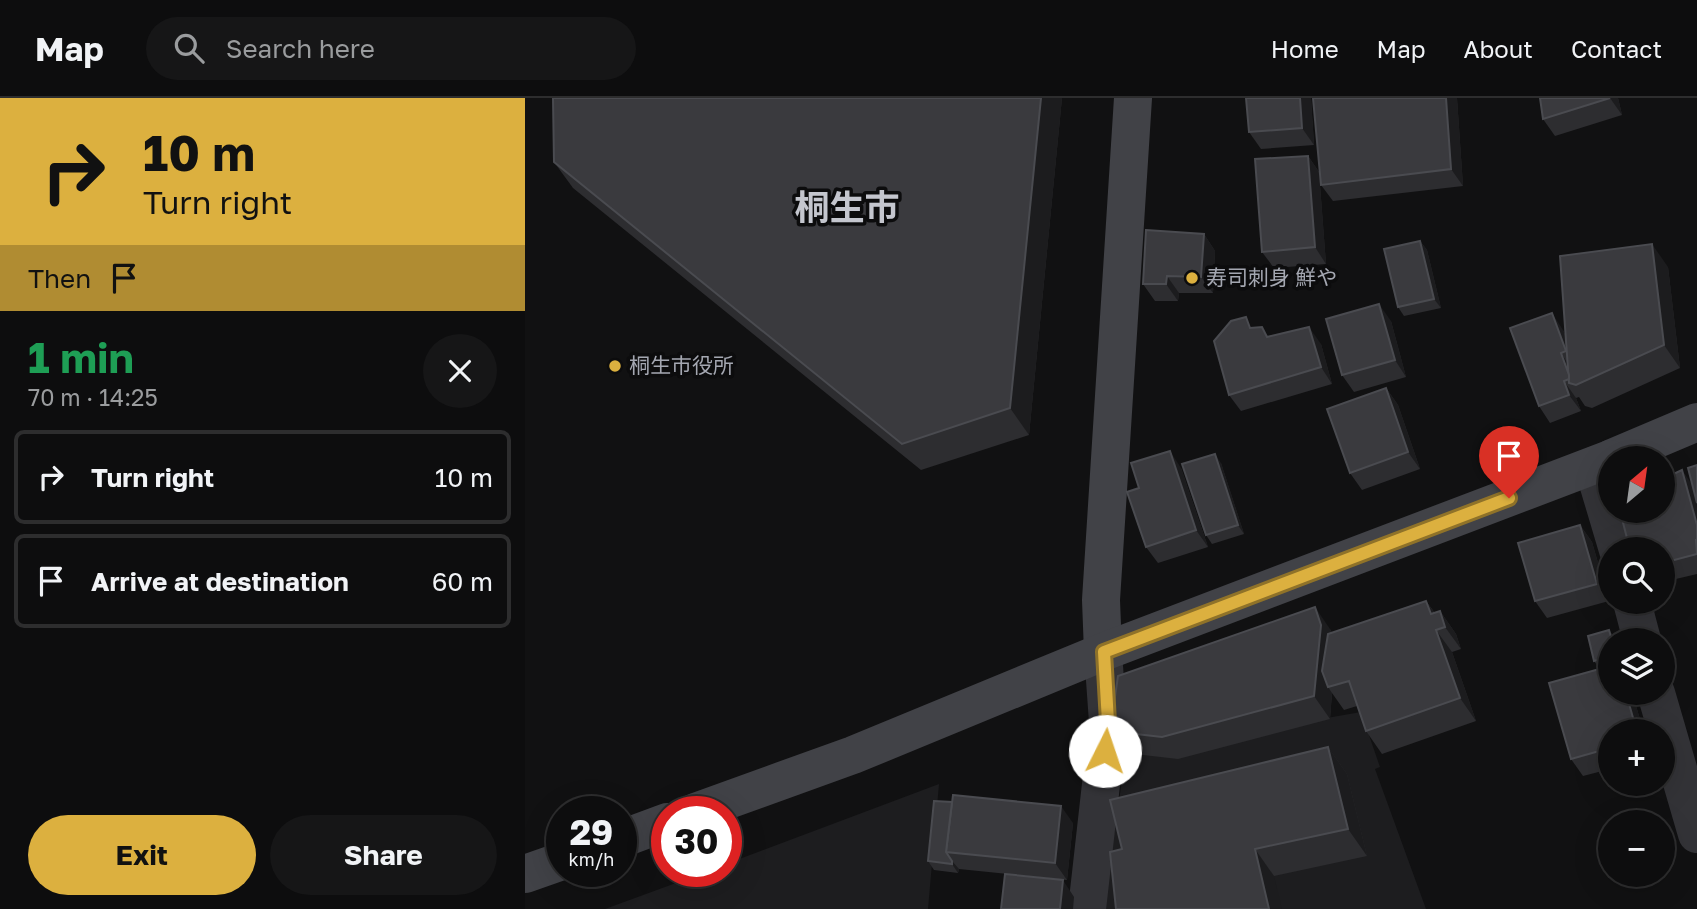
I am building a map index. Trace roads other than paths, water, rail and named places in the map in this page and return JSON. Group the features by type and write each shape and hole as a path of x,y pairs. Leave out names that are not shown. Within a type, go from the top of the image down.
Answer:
{"street":[{"path":"1087,909 1108,722 1101,600 1133,98"},
{"path":"1640,446 1697,422"},
{"path":"738,796 877,745 1104,652 1598,464"},
{"path":"1659,705 1697,834"},
{"path":"525,874 546,867"}],"place":[{"name":"寿司刺身 鮮や","path":"1192,278"},
{"name":"桐生市役所","path":"615,366"}],"district":[{"name":"桐生市","path":"847,208"}]}
